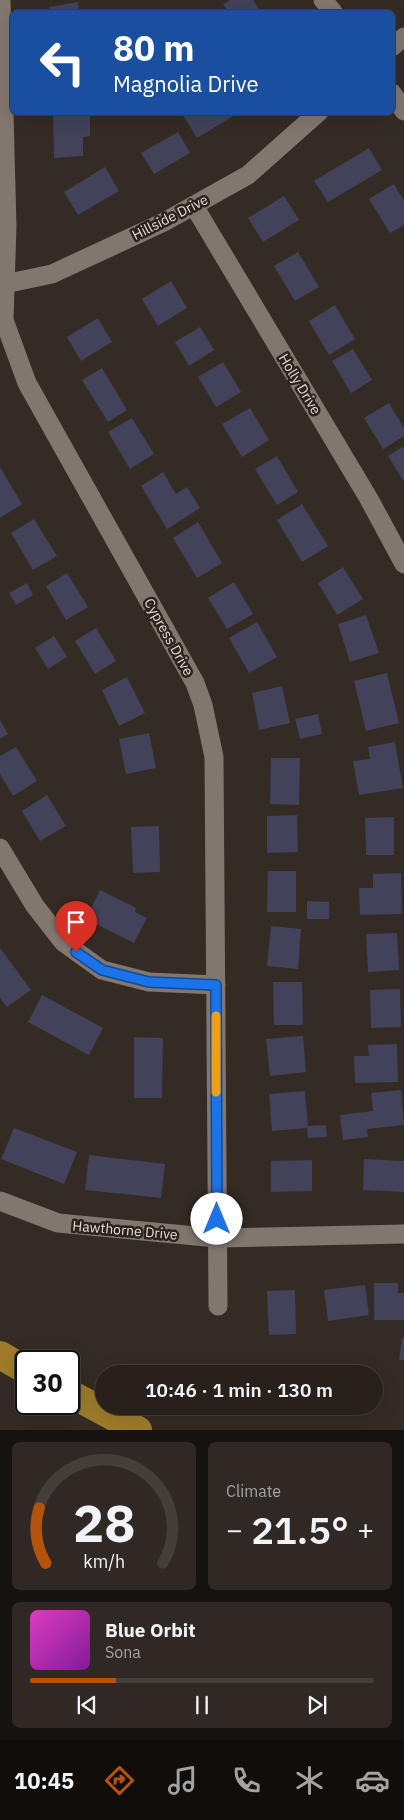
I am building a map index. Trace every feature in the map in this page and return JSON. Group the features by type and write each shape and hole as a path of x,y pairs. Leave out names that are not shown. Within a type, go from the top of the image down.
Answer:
{"highway":[{"path":"0,1355 15,1364"},
{"path":"80,1399 138,1430"}],"street":[{"name":"Cypress Drive","path":"1,0 7,216 3,285 4,320 27,382 195,683 214,757 218,1306"},
{"path":"322,0 331,10"},
{"path":"395,98 404,111"},
{"name":"Hillside Drive","path":"3,285 52,274 194,206 248,175 316,115"},
{"name":"Holly Drive","path":"194,206 369,499 404,564"},
{"path":"0,848 35,906 63,942 102,970 149,982 216,985"},
{"name":"Hawthorne Drive","path":"0,1201 58,1224 217,1238 404,1234"}],"building":[{"path":"230,0 253,0 260,10 227,10 223,4"},
{"path":"78,2 79,10 50,10 49,7"},
{"path":"53,115 90,115 90,136 83,137 83,156 54,158"},
{"path":"183,115 235,115 197,138"},
{"path":"178,132 190,153 154,174 141,153"},
{"path":"369,148 382,170 328,202 314,181"},
{"path":"105,167 119,191 78,215 64,192"},
{"path":"394,184 404,201 404,225 390,233 369,199"},
{"path":"284,196 299,220 263,242 248,218"},
{"path":"298,252 319,287 295,301 274,266"},
{"path":"171,281 187,308 158,326 142,299"},
{"path":"335,305 355,339 329,355 309,321"},
{"path":"98,318 112,342 81,361 67,337"},
{"path":"200,327 214,350 189,366 175,342"},
{"path":"353,349 372,380 351,393 332,361"},
{"path":"223,362 241,392 216,407 198,377"},
{"path":"102,368 127,410 108,422 82,380"},
{"path":"389,403 404,428 404,436 383,449 364,418"},
{"path":"250,408 269,440 242,457 222,424"},
{"path":"132,418 154,454 130,469 108,432"},
{"path":"404,446 404,482 388,456"},
{"path":"277,456 298,492 277,505 255,469"},
{"path":"0,467 22,504 0,518"},
{"path":"163,472 176,494 187,487 200,508 167,529 141,486"},
{"path":"302,504 328,546 302,562 277,520"},
{"path":"34,519 57,556 33,570 11,533"},
{"path":"198,522 222,563 197,578 173,538"},
{"path":"343,567 363,599 337,615 318,583"},
{"path":"67,573 88,607 66,620 46,586"},
{"path":"234,582 253,614 227,629 208,598"},
{"path":"27,583 33,595 16,605 9,593"},
{"path":"366,615 379,653 350,662 338,624"},
{"path":"257,622 277,657 249,673 229,638"},
{"path":"96,628 116,661 95,674 75,641"},
{"path":"54,636 67,657 48,669 35,648"},
{"path":"387,673 399,723 366,731 354,681"},
{"path":"127,677 145,713 119,726 102,690"},
{"path":"282,686 290,723 259,730 252,693"},
{"path":"318,714 322,734 300,739 295,719"},
{"path":"0,720 8,734 0,739"},
{"path":"149,733 156,768 126,774 119,739"},
{"path":"395,742 403,788 359,795 353,761 370,759 368,747"},
{"path":"16,747 37,781 13,796 0,774 0,756"},
{"path":"271,758 300,758 299,805 270,804"},
{"path":"47,795 66,826 40,841 22,811"},
{"path":"297,815 298,852 267,853 267,816"},
{"path":"394,817 394,855 366,855 365,818"},
{"path":"159,826 160,872 133,873 131,827"},
{"path":"268,871 296,871 296,912 267,912"},
{"path":"401,873 402,914 360,915 359,888 373,888 373,874"},
{"path":"100,890 136,908 135,912 147,918 134,943 86,919"},
{"path":"307,901 329,902 329,919 307,919"},
{"path":"271,926 301,929 298,969 267,966"},
{"path":"397,933 399,970 368,972 366,934"},
{"path":"0,948 31,990 7,1007 0,998"},
{"path":"273,982 302,982 303,1025 274,1025"},
{"path":"400,989 401,1027 371,1028 370,990"},
{"path":"42,995 103,1028 89,1055 28,1022"},
{"path":"303,1036 306,1072 270,1076 266,1039"},
{"path":"134,1037 163,1038 162,1098 134,1098"},
{"path":"397,1044 398,1082 355,1083 354,1056 369,1056 368,1045"},
{"path":"401,1090 404,1125 367,1129 368,1137 343,1140 340,1115 373,1111 371,1093"},
{"path":"305,1091 308,1126 326,1125 327,1137 308,1138 307,1128 272,1131 269,1094"},
{"path":"14,1128 77,1152 64,1184 1,1159"},
{"path":"89,1155 165,1164 161,1198 85,1190"},
{"path":"364,1159 404,1161 404,1192 363,1190"},
{"path":"312,1160 312,1191 271,1192 271,1161"},
{"path":"374,1283 398,1283 398,1293 404,1293 404,1320 374,1320"},
{"path":"365,1285 369,1315 328,1321 324,1290"},
{"path":"295,1290 296,1334 269,1335 267,1291"},
{"path":"402,1338 404,1338 404,1360 399,1360"}],"slow traffic":[{"path":"216,1016 216,1092"}],"route":[{"path":"76,952 102,970 149,982 216,985 217,1219"}]}
